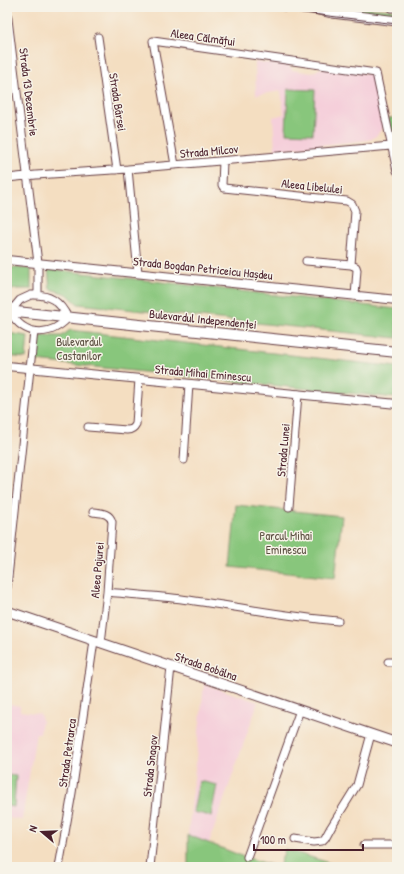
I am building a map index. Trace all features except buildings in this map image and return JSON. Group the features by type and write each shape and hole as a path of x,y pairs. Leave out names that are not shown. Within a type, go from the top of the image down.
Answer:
{"main road":[{"path":"305,7 332,13 397,21"},
{"path":"332,7 367,18"},
{"path":"392,7 397,7"},
{"name":"Bulevardul Independenței","path":"8,312 397,352"},
{"name":"Strada Bobâlna","path":"7,611 397,743"}],"street":[{"name":"Strada 13 Decembrie","path":"7,11 38,263 38,295"},
{"name":"Strada Bârsei","path":"98,37 117,170"},
{"name":"Aleea Călmățui","path":"175,165 153,41 374,72 376,73 385,109 391,146"},
{"name":"Strada Milcov","path":"7,178 28,175 117,170 391,146"},
{"path":"391,146 397,171"},
{"name":"Aleea Libelulei","path":"223,161 222,185 224,188 347,201 352,204 354,211 350,265 356,267 357,270 355,296"},
{"path":"128,169 138,273"},
{"name":"Strada Bogdan Petriceicu Hașdeu","path":"7,260 397,300"},
{"path":"306,261 350,265"},
{"path":"31,295 38,295 54,299 60,304 68,318 54,329 47,331 29,330 19,324 8,312 20,300 31,295"},
{"path":"7,587 34,331"},
{"name":"Strada Mihai Eminescu","path":"7,366 397,404"},
{"path":"88,427 130,430 134,427 136,424 139,379"},
{"path":"184,460 189,384"},
{"name":"Strada Lunei","path":"289,507 298,394"},
{"name":"Aleea Pajurei","path":"93,512 108,515 112,522 107,592 97,642"},
{"path":"107,592 183,599 316,619 338,620"},
{"name":"Strada Petrarca","path":"59,867 97,642"},
{"path":"388,662 397,662"},
{"name":"Strada Snagov","path":"150,867 171,667"},
{"path":"247,857 300,710"},
{"path":"295,839 314,842 322,841 325,838 352,796 357,785 370,734"},
{"path":"364,845 397,845"}],"shaded area":[{"path":"255,62 289,65 292,70 312,73 321,68 369,74 373,76 376,82 383,125 382,129 376,136 368,140 275,150 273,117 284,114 281,91 256,95"},
{"path":"7,681 11,681 9,704 20,706 20,711 40,714 42,720 40,733 36,733 22,820 7,818"},
{"path":"204,684 258,702 209,843 188,835"}],"green space":[{"path":"358,9 397,10 397,18 362,14 358,11"},
{"path":"288,89 315,90 313,134 286,133"},
{"path":"388,118 397,118 397,155"},
{"path":"7,267 31,269 31,289 15,289 7,292"},
{"name":"Bulevardul Castanilor","path":"48,269 397,309 397,338 78,304 67,294 50,289"},
{"name":"Bulevardul Castanilor","path":"70,330 397,367 397,398 36,361 40,336 62,336"},
{"name":"Bulevardul Castanilor","path":"7,333 28,336 26,358 7,356"},
{"name":"Parcul Mihai Eminescu","path":"236,505 342,516 335,578 230,567"},
{"path":"7,775 16,776 14,807 7,806"},
{"path":"199,781 217,785 211,816 193,812"},
{"path":"188,835 242,856 278,867 188,867"},
{"path":"285,849 339,866 342,867 279,867"}],"tram line":[{"path":"252,7 397,24"}]}
